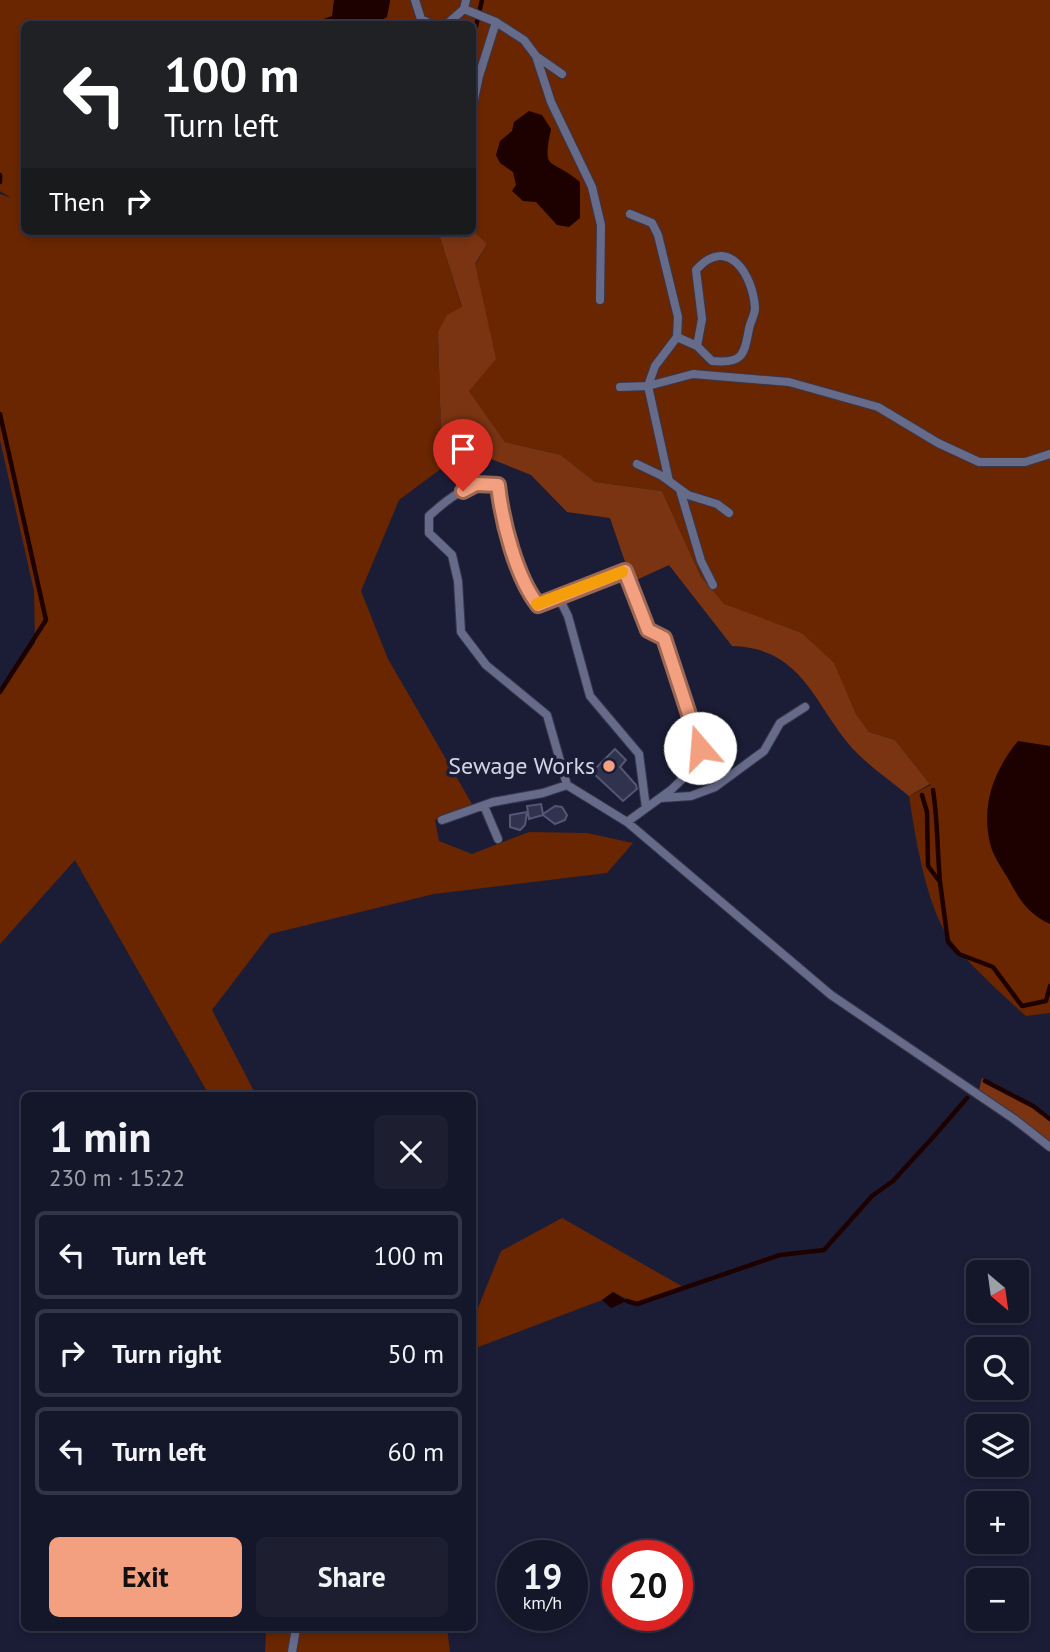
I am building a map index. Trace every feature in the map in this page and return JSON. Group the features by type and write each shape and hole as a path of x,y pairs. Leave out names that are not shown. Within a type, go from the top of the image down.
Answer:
{"lane":[{"path":"415,0 421,19 425,21"},
{"path":"450,21 466,7 524,40 537,57 562,74"},
{"path":"476,90 496,22"},
{"path":"537,57 555,111 592,187 601,225 600,300"},
{"path":"630,214 652,223 658,234 678,317 677,337 655,366 648,386 670,481"},
{"path":"677,337 698,346 712,362 737,359 746,352 755,310 753,297 744,269 739,262 727,256 704,261 696,270 702,319 698,346"},
{"path":"620,387 648,386 693,374 789,382 878,407 938,443 979,461 1025,461 1050,454"},
{"path":"637,464 729,513"},
{"path":"627,822 659,799 703,760 664,638 648,630 625,571 538,605 527,590 500,508 498,485 476,484 449,498 429,516 429,533 452,555 458,581 461,632 486,665 547,715 567,785 627,822 831,995 1050,1147"},
{"path":"680,489 699,553 713,585"},
{"path":"558,596 568,616 590,696 639,754 646,808"},
{"path":"659,799 691,796 715,787 764,751 780,723 805,707"},
{"path":"442,820 484,806 567,785"},
{"path":"484,806 498,839"},
{"path":"292,1652 296,1631"}],"shaded area":[{"path":"0,0 1050,0 1050,1013 1026,1016 980,973 948,937 925,880 909,796 931,785 895,740 869,732 856,714 833,663 802,633 724,605 701,577 662,491 595,482 561,455 505,442 469,391 474,267 487,244 458,238 458,235 476,235 476,21 21,21 21,235 439,235 462,308 438,332 442,468 399,500 361,591 388,659 472,804 435,820 439,841 472,854 529,832 587,833 633,843 607,873 434,894 270,934 212,1010 254,1092 207,1092 75,860 0,944 0,694 35,643 34,591 0,440 0,194 11,198 0,191"},
{"path":"334,0 390,0 387,17 379,21 318,21 332,16"},
{"path":"529,111 542,115 551,129 548,159 580,182 580,218 569,227 557,225 536,202 523,201 512,191 516,185 513,172 500,163 496,155 500,141 512,131 514,122"},
{"path":"476,234 487,244 475,264 496,359 469,391 505,442 561,455 595,482 662,491 701,577 724,604 802,633 834,663 856,714 869,732 895,740 930,784 909,796 870,765 843,737 807,685 793,670 777,658 757,649 732,646 669,565 632,582 610,518 567,512 531,475 466,449 442,468 438,332 447,315 462,307 439,235 458,235 459,238"},
{"path":"1018,741 1050,746 1050,924 1031,912 1022,901 990,843 987,815 992,789 1002,764"},
{"path":"982,1078 1050,1117 1050,1143 979,1090"},
{"path":"562,1218 685,1288 637,1304 613,1292 602,1300 476,1348 476,1313 501,1251"},
{"path":"613,1292 627,1301 611,1308 602,1300"},
{"path":"266,1631 447,1631 450,1652 265,1652"}],"building":[{"path":"615,749 626,760 620,767 637,789 623,801 592,772"},
{"path":"541,804 543,814 555,806 562,807 567,815 565,820 555,824 543,815 529,819 527,806"},
{"path":"527,812 525,825 520,830 510,827 510,815"}],"waterway":[{"path":"476,26 482,0"},
{"path":"0,175 0,182"},
{"path":"0,414 46,620 0,692"},
{"path":"933,790 940,881"},
{"path":"922,795 927,812 928,866 940,882 948,942 959,954 993,967 1022,1006 1046,1001 1050,986"},
{"path":"985,1081 1033,1106 1050,1119"},
{"path":"627,1301 637,1304 780,1255 824,1250 872,1196 893,1181 967,1098"}],"slow traffic":[{"path":"537,604 622,572"}],"place":[{"name":"Sewage Works","path":"609,766"}],"route":[{"path":"463,491 476,484 498,485 500,508 527,590 538,605 625,571 648,630 664,638 700,748"}]}
